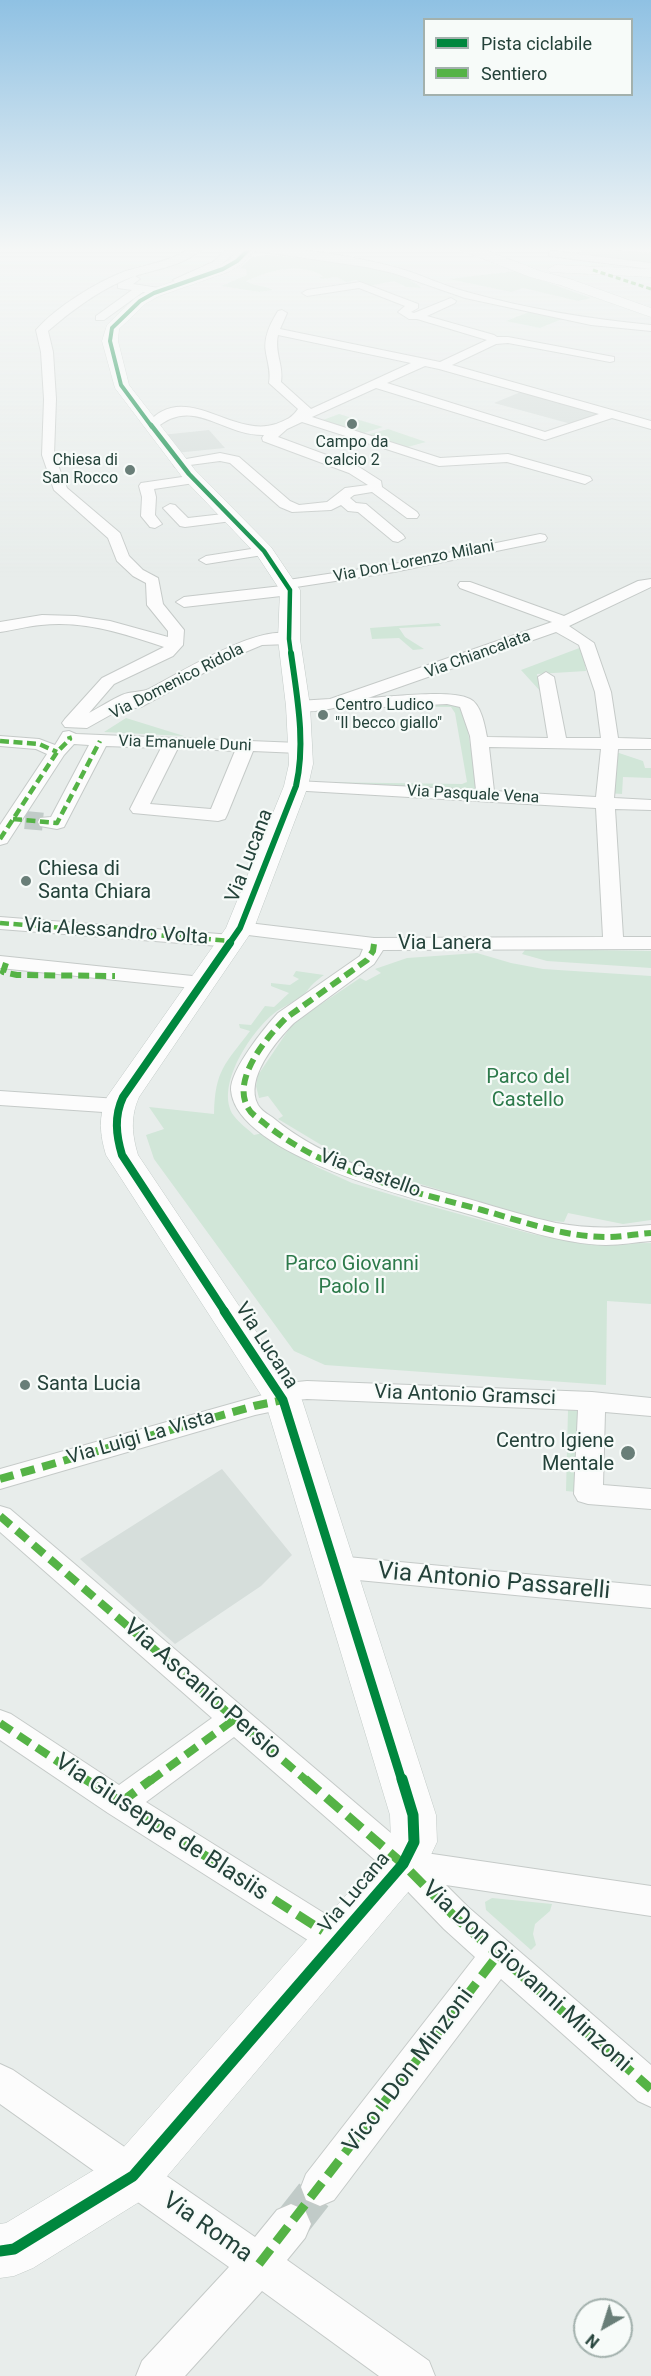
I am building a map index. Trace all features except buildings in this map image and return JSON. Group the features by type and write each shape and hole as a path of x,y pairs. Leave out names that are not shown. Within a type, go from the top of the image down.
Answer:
{"street":[{"path":"47,358 50,399 48,455 60,490 115,536 122,558 138,573 153,581 155,605 176,630 175,645 159,657 108,681 71,723 81,724 129,698 150,695"},
{"path":"115,358 122,385 151,426 180,464 264,551 289,587"},
{"path":"273,358 278,370 275,383 305,408 299,417"},
{"path":"404,358 441,366 651,425"},
{"path":"441,366 458,358"},
{"path":"604,358 610,359"},
{"path":"375,488 376,484 354,470 268,438 299,417 424,362"},
{"path":"376,384 544,436 612,414"},
{"path":"151,426 165,412 180,410 257,431 285,425"},
{"path":"299,417 438,462 508,458 585,480"},
{"path":"180,464 220,458 234,460 285,504 297,509 331,506 340,496 350,491 375,488 412,515"},
{"path":"155,524 148,516 149,497 146,486 196,479"},
{"path":"340,496 353,508 361,507 398,538"},
{"path":"171,508 185,523 232,517"},
{"name":"Via Don Lorenzo Milani","path":"184,602 289,587 540,538"},
{"path":"206,560 264,551"},
{"name":"Via Chiancalata","path":"298,706 332,704 561,624 643,584 651,583"},
{"path":"465,585 561,624 586,643 603,692 610,744 605,801 613,943"},
{"name":"Via Lucana","path":"0,2251 14,2249 133,2176 403,1864 414,1842 413,1815 337,1567 280,1396 122,1155 116,1134 118,1106 236,934 296,786 301,764 298,706 289,639 289,587"},
{"path":"0,627 42,620 74,620 106,624 175,645"},
{"name":"Via Domenico Ridola","path":"0,838 19,819 57,752 69,737 225,655 260,640 289,639"},
{"path":"546,677 558,743"},
{"path":"332,704 456,700 466,704 471,712 480,742 485,796"},
{"name":"Via Emanuele Duni","path":"69,737 100,741 299,748"},
{"path":"0,741 39,744 57,752"},
{"path":"47,822 57,823 100,741"},
{"path":"480,742 651,744"},
{"path":"172,744 139,809 218,815 246,746"},
{"name":"Via Pasquale Vena","path":"296,786 651,805"},
{"name":"Via Alessandro Volta","path":"0,923 236,934"},
{"name":"Via Lanera","path":"236,934 374,944 651,943"},
{"name":"Via Castello","path":"374,944 373,951 367,960 286,1018 264,1044 242,1088 247,1107 252,1113 280,1136 335,1165 401,1188 554,1230 605,1237 651,1233"},
{"path":"3,963 3,972 17,975 115,976 202,983"},
{"path":"0,1098 118,1106"},
{"name":"Via Antonio Gramsci","path":"280,1396 307,1390 592,1401 651,1407"},
{"name":"Via Luigi La Vista","path":"0,1479 254,1406 280,1396"},
{"path":"592,1401 588,1494 651,1499"},
{"name":"Via Ascanio Persio","path":"0,1516 403,1864"},
{"name":"Via Antonio Passarelli","path":"337,1567 651,1596"},
{"path":"120,1803 235,1719"},
{"name":"Via Giuseppe de Blasiis","path":"0,1723 120,1803 323,1931"},
{"path":"403,1864 651,1901"},
{"name":"Via Don Giovanni Minzoni","path":"403,1864 456,1918 651,2089"},
{"name":"Vico I Don Minzoni","path":"320,2187 498,1955"},
{"name":"Via Roma","path":"0,2082 414,2376"},
{"path":"157,2376 259,2264 291,2224"}],"shaded area":[{"path":"523,391 599,412 602,416 575,425 494,403"},
{"path":"209,430 225,448 175,453 161,435"},
{"path":"222,1469 292,1555 261,1586 175,1644 80,1559"}],"green space":[{"name":"Campo da calcio 2","path":"339,414 383,427 364,433 320,421"},
{"path":"388,429 426,442 404,448 366,435"},
{"path":"439,623 441,626 399,628 405,637 424,649 413,650 399,638 372,639 370,628"},
{"path":"582,647 586,671 537,674 541,692 521,670"},
{"path":"437,701 464,708 478,792 312,785 312,782 462,784 467,782 455,713 451,707 405,707"},
{"path":"126,718 184,736 104,732"},
{"path":"610,750 643,761 645,768 651,768 651,778 623,777 622,794 606,793"},
{"path":"525,950 651,951 651,968 547,961 522,954"},
{"name":"Parco del Castello","path":"477,953 543,969 651,976 651,1220 623,1224 568,1213 564,1222 541,1220 353,1164 278,1119 283,1116 268,1096 259,1098 256,1086 258,1075 293,1023 360,978 366,981 381,973 375,969 407,958"},
{"name":"Parco Giovanni Paolo II","path":"296,971 324,975 305,994 267,1019 247,1044 232,1075 228,1090 229,1104 234,1116 254,1135 263,1133 317,1167 352,1183 532,1234 590,1244 651,1243 651,1304 607,1301 606,1385 325,1365 294,1351 154,1159 146,1135 164,1129 149,1107 214,1114 219,1077 250,1031 240,1028 239,1024 251,1025 265,1006 274,1007 289,993 271,986 271,983 290,985 299,979 293,976"},
{"path":"568,1410 578,1411 576,1492 566,1491"},
{"path":"492,1898 552,1904 550,1911 535,1924 533,1934 536,1945 531,1950 486,1910 485,1902"}],"tunnel":[{"path":"25,820 47,822"},
{"path":"291,2224 320,2187"}],"marked path":[{"path":"0,839 57,752 70,739 69,736"},
{"path":"0,741 39,744 57,752"},
{"path":"13,819 57,823 100,741"},
{"path":"0,923 232,941"},
{"path":"374,944 373,951 367,960 286,1018 275,1029 250,1067 242,1088 247,1107 252,1113 280,1136 335,1165 401,1188 554,1230 605,1237 651,1233"},
{"path":"6,963 3,972 17,975 115,976"},
{"path":"0,1479 254,1406 283,1400"},
{"path":"0,1516 403,1864 456,1918 651,2089"},
{"path":"120,1803 235,1719"},
{"path":"0,1723 120,1803 323,1931"},
{"path":"259,2264 498,1955"}],"cycle path":[{"path":"0,2251 14,2249 133,2176 403,1864 414,1842 413,1815 283,1400 122,1155 118,1140 117,1118 123,1097 240,928 296,786 301,764 298,706 289,639 290,590 264,551 189,474 151,426 121,385 114,358"}],"place":[{"name":"Campo da calcio 2","path":"352,424"},
{"name":"Chiesa di San Rocco","path":"130,470"},
{"name":"Centro Ludico \"Il becco giallo\"","path":"323,715"},
{"name":"Chiesa di Santa Chiara","path":"26,881"},
{"name":"Santa Lucia","path":"25,1385"},
{"name":"Centro Igiene Mentale","path":"628,1453"}]}
